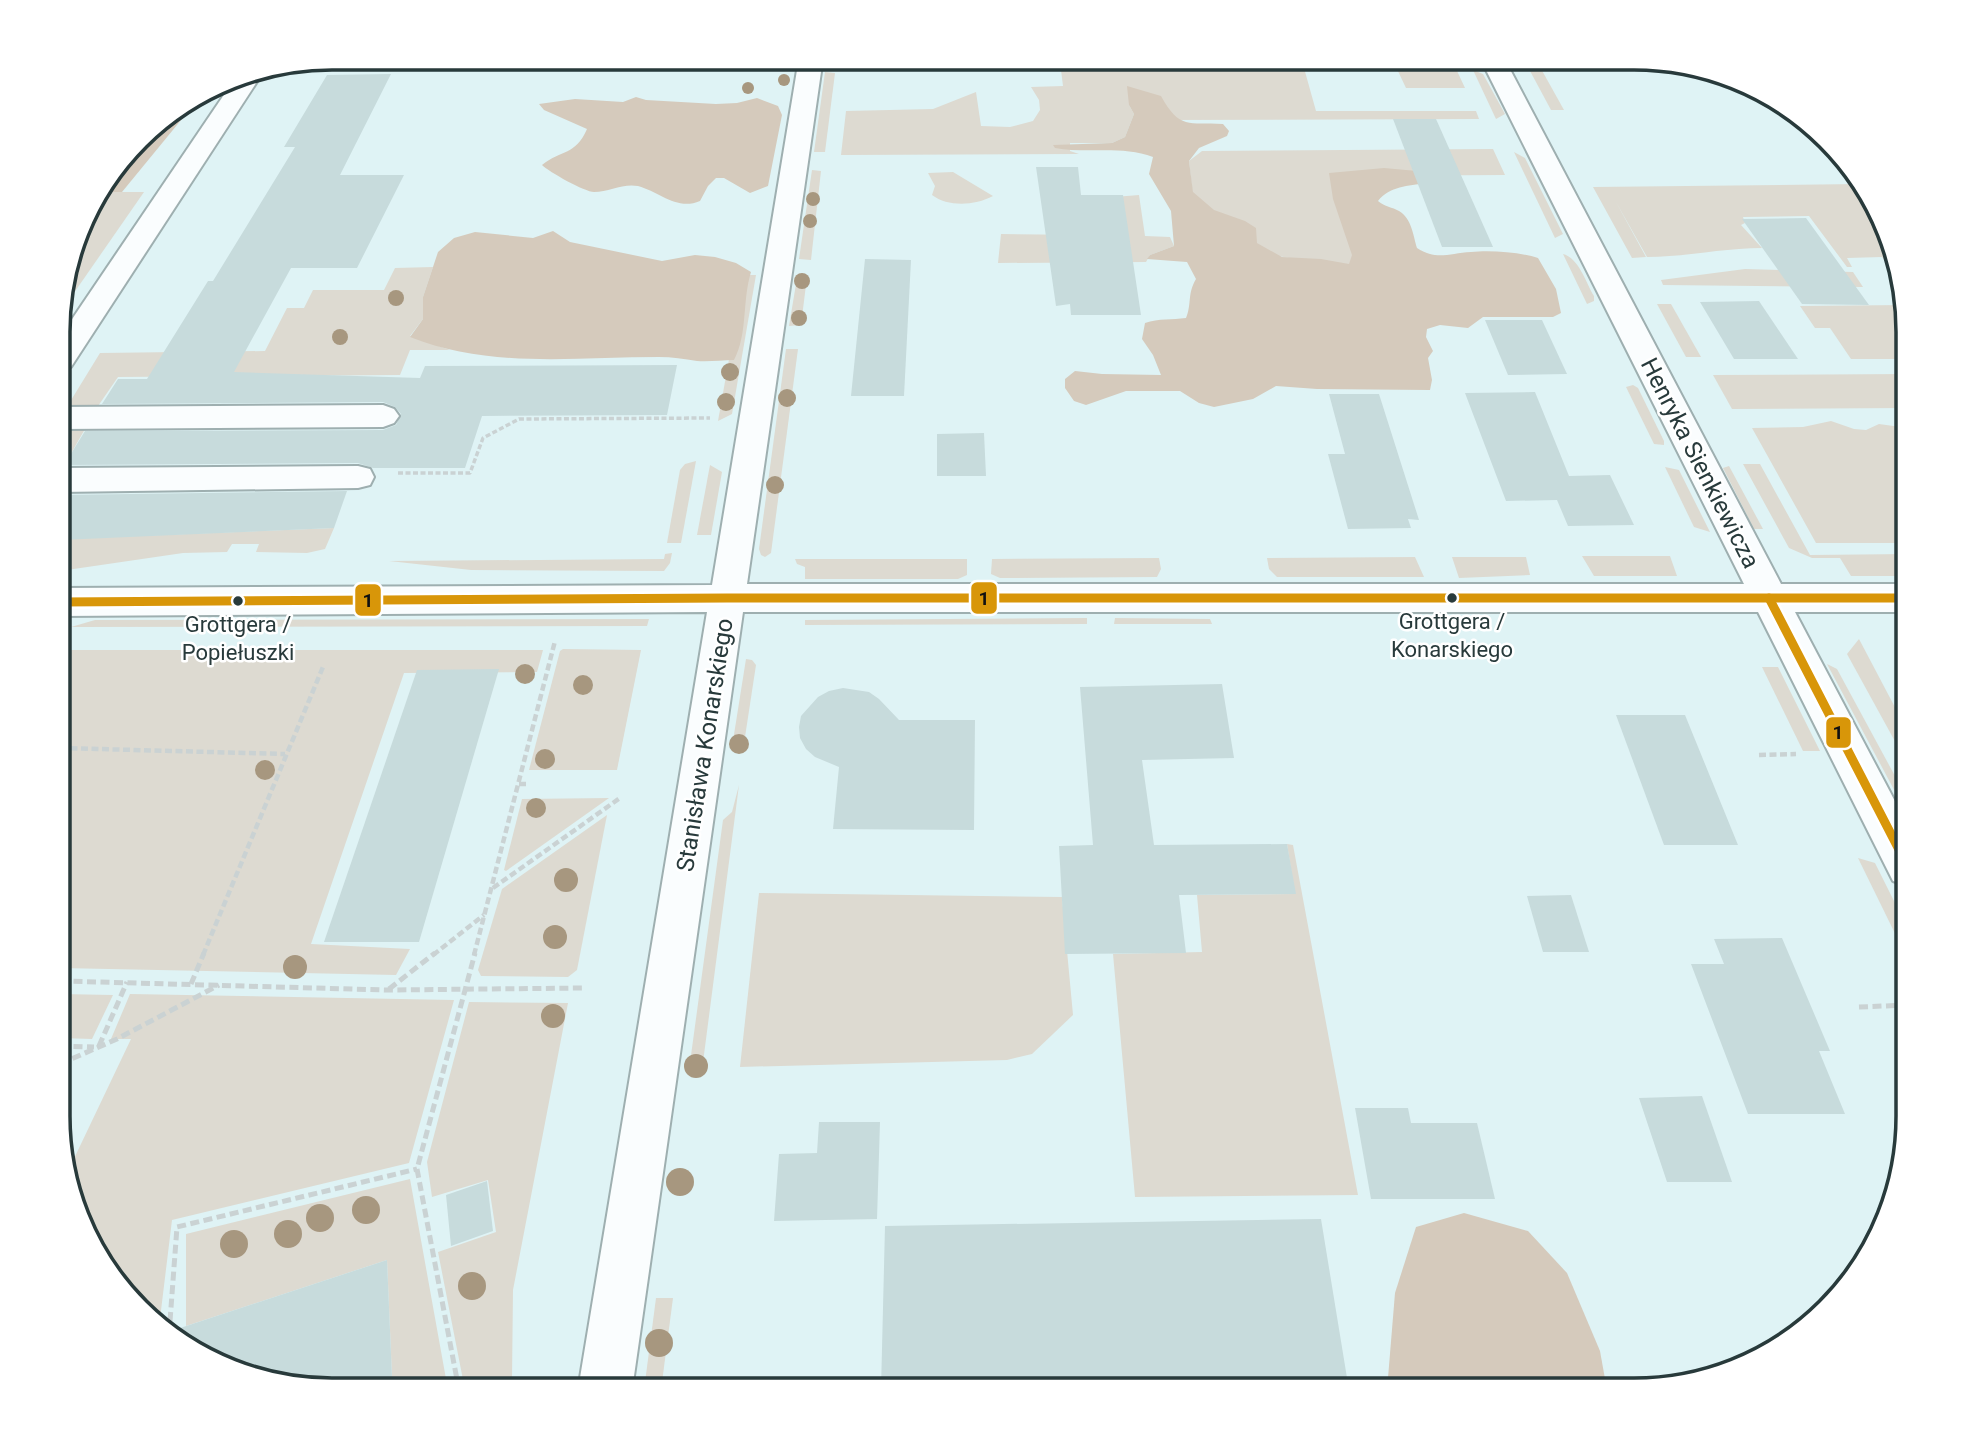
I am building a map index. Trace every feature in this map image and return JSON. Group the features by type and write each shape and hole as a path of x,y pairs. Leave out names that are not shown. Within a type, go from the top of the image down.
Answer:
{"street":[{"name":"Stanisława Konarskiego","path":"608,1378 809,70"},
{"name":"Henryka Sienkiewicza","path":"1498,70 1896,845"},
{"path":"70,345 242,86"},
{"path":"70,418 383,416"},
{"path":"70,480 372,475"},
{"path":"70,601 1896,598"}],"path":[{"path":"372,475 470,473 483,438 519,419 711,418"},
{"path":"457,1378 417,1169 556,636"},
{"path":"191,984 323,667"},
{"path":"70,748 285,754"},
{"path":"1759,755 1798,754"},
{"path":"519,784 527,784"},
{"path":"492,889 620,798"},
{"path":"388,990 485,914"},
{"path":"70,981 388,990 583,988"},
{"path":"98,1047 127,982"},
{"path":"70,1060 221,984"},
{"path":"1858,1007 1896,1005"},
{"path":"70,1046 98,1047"},
{"path":"170,1321 177,1227 417,1169"}],"shaded area":[{"path":"1061,70 1305,70 1316,111 1476,111 1479,119 1163,120 1129,105 1134,114 1125,137 1112,143 1070,143 1070,151 1079,154 841,155 846,111 933,109 976,92 981,126 1010,127 1033,121 1040,110 1039,100 1031,87 1063,86"},
{"path":"1397,70 1457,70 1465,88 1406,88"},
{"path":"1473,70 1483,74 1505,114 1496,119"},
{"path":"1529,70 1542,70 1564,110 1551,110"},
{"path":"825,72 835,73 825,152 814,152"},
{"path":"1127,86 1161,96 1174,114 1186,122 1223,124 1229,131 1227,136 1199,148 1189,161 1193,192 1214,210 1245,221 1256,228 1257,243 1282,257 1349,264 1352,255 1333,199 1329,173 1384,168 1428,172 1426,183 1388,192 1378,201 1407,218 1417,248 1437,255 1496,251 1538,258 1556,289 1561,313 1553,317 1483,317 1468,328 1440,325 1427,329 1426,337 1433,351 1428,358 1432,380 1430,390 1276,386 1253,399 1214,407 1199,403 1180,391 1126,391 1086,405 1074,401 1065,388 1065,379 1075,371 1161,375 1153,355 1142,339 1145,323 1186,318 1191,289 1196,279 1187,262 1147,259 1150,255 1174,246 1171,211 1149,174 1153,157 1117,150 1067,150 1055,148 1053,145 1112,143 1125,137 1134,114 1129,105"},
{"path":"636,97 646,100 716,104 757,98 778,106 782,115 768,186 750,193 724,178 716,178 700,201 684,204 638,186 600,192 589,191 542,165 578,144 587,129 544,110 539,104 575,99 623,102"},
{"path":"186,114 122,192 110,192 135,159 159,135"},
{"path":"1493,149 1505,175 1334,176 1356,269 1260,253 1193,197 1189,161 1202,151"},
{"path":"1514,152 1525,158 1563,234 1555,238"},
{"path":"812,170 821,171 811,260 799,259"},
{"path":"953,172 993,196 978,202 961,204 946,202 932,195 935,186 928,173"},
{"path":"1851,184 1876,231 1887,263 1882,257 1847,258 1852,267 1847,267 1809,216 1743,217 1745,223 1741,225 1762,248 1647,257 1616,202 1646,257 1632,258 1593,187"},
{"path":"110,192 144,192 72,295 90,231"},
{"path":"1139,195 1145,236 1170,237 1174,246 1150,255 1146,262 998,263 1001,234 1091,235 1090,199"},
{"path":"553,231 570,242 662,261 695,255 715,257 736,263 751,272 741,339 734,360 502,357 471,354 410,337 423,319 423,297 438,252 454,238 475,232 533,238"},
{"path":"1563,254 1569,256 1578,266 1594,301 1587,304"},
{"path":"433,267 423,297 423,319 410,336 450,350 410,350 400,375 118,377 96,409 70,410 70,402 100,353 265,351 287,308 304,308 313,290 384,290 395,268"},
{"path":"1745,269 1853,272 1863,287 1663,285 1661,280"},
{"path":"744,275 756,275 732,414 718,421"},
{"path":"807,277 801,325 789,326 797,278"},
{"path":"1657,304 1671,304 1701,357 1686,357"},
{"path":"1894,305 1896,359 1851,359 1830,328 1815,328 1800,306"},
{"path":"786,349 798,349 771,553 765,557 759,549"},
{"path":"1896,374 1896,408 1732,409 1713,375"},
{"path":"1633,385 1638,388 1664,445 1654,444 1626,387"},
{"path":"1831,421 1866,430 1879,424 1896,426 1896,543 1816,543 1752,428 1803,427"},
{"path":"85,429 70,455 70,430"},
{"path":"696,461 681,543 667,543 680,470 685,464"},
{"path":"1743,464 1760,464 1810,555 1896,554 1896,576 1851,576 1840,558 1812,558 1789,548"},
{"path":"710,465 722,472 711,535 697,535"},
{"path":"1729,466 1763,529 1754,529 1723,468"},
{"path":"1665,467 1679,470 1710,532 1694,527"},
{"path":"334,528 325,549 307,553 256,552 259,544 232,544 227,552 183,553 70,570 70,539"},
{"path":"672,553 670,563 664,571 471,570 389,561 664,559 665,554"},
{"path":"1582,556 1670,556 1677,576 1594,576"},
{"path":"1415,557 1424,577 1277,577 1269,569 1267,558"},
{"path":"1452,557 1526,557 1530,575 1459,578"},
{"path":"1159,558 1161,569 1157,577 1000,578 991,574 992,559"},
{"path":"795,559 967,559 967,575 958,579 805,579 805,567 797,564"},
{"path":"1087,618 1087,624 805,625 805,620"},
{"path":"1115,618 1210,619 1212,624 1114,624"},
{"path":"649,619 647,626 71,627 95,620"},
{"path":"1859,639 1896,709 1896,743 1847,654"},
{"path":"70,650 543,650 537,672 404,673 311,944 410,949 396,975 70,968"},
{"path":"641,650 617,770 529,770 560,651"},
{"path":"746,659 752,660 756,665 743,750 734,750 732,747"},
{"path":"1827,664 1837,669 1896,778 1896,793"},
{"path":"1762,667 1778,667 1820,751 1803,751"},
{"path":"739,785 702,1070 689,1070 723,820 732,812"},
{"path":"609,798 506,871 504,870 522,799"},
{"path":"607,815 577,970 568,977 481,976 478,970 502,889"},
{"path":"1287,844 1293,845 1358,1195 1135,1197 1113,954 1202,952 1197,895 1295,894"},
{"path":"1858,858 1875,863 1896,905 1896,936"},
{"path":"759,893 1062,897 1073,1015 1032,1054 1007,1060 740,1067"},
{"path":"70,994 113,995 92,1039 70,1038"},
{"path":"130,994 454,1000 409,1163 172,1220 161,1314 124,1276 105,1247 90,1217 74,1159 131,1039 111,1039"},
{"path":"469,1002 568,1003 513,1290 512,1378 463,1378 438,1252 496,1232 488,1180 432,1197 427,1162"},
{"path":"410,1179 446,1378 389,1378 392,1377 387,1260 186,1326 186,1234"},
{"path":"1464,1213 1528,1231 1567,1273 1600,1351 1605,1378 1388,1378 1395,1293 1416,1227"},
{"path":"656,1298 673,1298 663,1378 646,1378"}],"building":[{"path":"391,74 340,175 404,175 357,268 291,268 234,372 420,378 425,366 677,365 667,415 482,416 465,468 373,468 358,463 70,465 70,455 85,431 383,430 396,425 401,414 395,407 383,402 102,404 118,379 147,379 208,281 213,281 295,147 284,147 327,75"},
{"path":"1393,119 1436,119 1493,247 1442,247"},
{"path":"1036,167 1078,167 1081,195 1123,195 1141,315 1071,315 1070,304 1056,306"},
{"path":"1806,218 1869,305 1802,304 1742,219"},
{"path":"865,259 911,260 904,396 851,396"},
{"path":"1759,301 1798,359 1734,359 1700,302"},
{"path":"1485,320 1542,320 1567,374 1508,375"},
{"path":"1535,392 1569,476 1610,475 1634,525 1568,526 1557,500 1506,501 1465,393"},
{"path":"1329,394 1379,394 1419,520 1408,519 1411,528 1348,529 1328,454 1345,454"},
{"path":"984,433 986,476 937,476 937,434"},
{"path":"347,491 334,528 70,540 70,495"},
{"path":"499,669 419,942 324,942 417,670"},
{"path":"1222,684 1234,758 1142,760 1154,845 1287,844 1296,894 1179,895 1186,953 1065,954 1059,846 1093,845 1080,687"},
{"path":"843,688 869,692 899,720 975,720 974,830 833,829 839,767 815,757 806,749 800,738 799,727 801,716 818,697"},
{"path":"1616,715 1685,715 1738,845 1664,845"},
{"path":"1571,895 1589,952 1543,952 1527,896"},
{"path":"1782,938 1830,1051 1819,1051 1845,1114 1748,1114 1691,964 1724,964 1714,939"},
{"path":"1702,1096 1732,1182 1667,1182 1639,1098"},
{"path":"1355,1108 1408,1108 1411,1123 1477,1123 1495,1199 1371,1199"},
{"path":"819,1122 880,1122 877,1219 774,1221 779,1154 817,1153"},
{"path":"487,1181 493,1231 451,1246 446,1195"},
{"path":"1321,1219 1347,1378 881,1378 885,1226"},
{"path":"387,1260 392,1377 389,1378 332,1378 281,1373 231,1358 178,1329"}],"transit line":[{"name":"1","path":"70,602 727,598 1896,598"},
{"name":"1","path":"1769,598 1896,844"}],"place":[{"name":"Grottgera / Konarskiego","path":"1452,598"},
{"name":"Grottgera / Popiełuszki","path":"238,601"}]}
